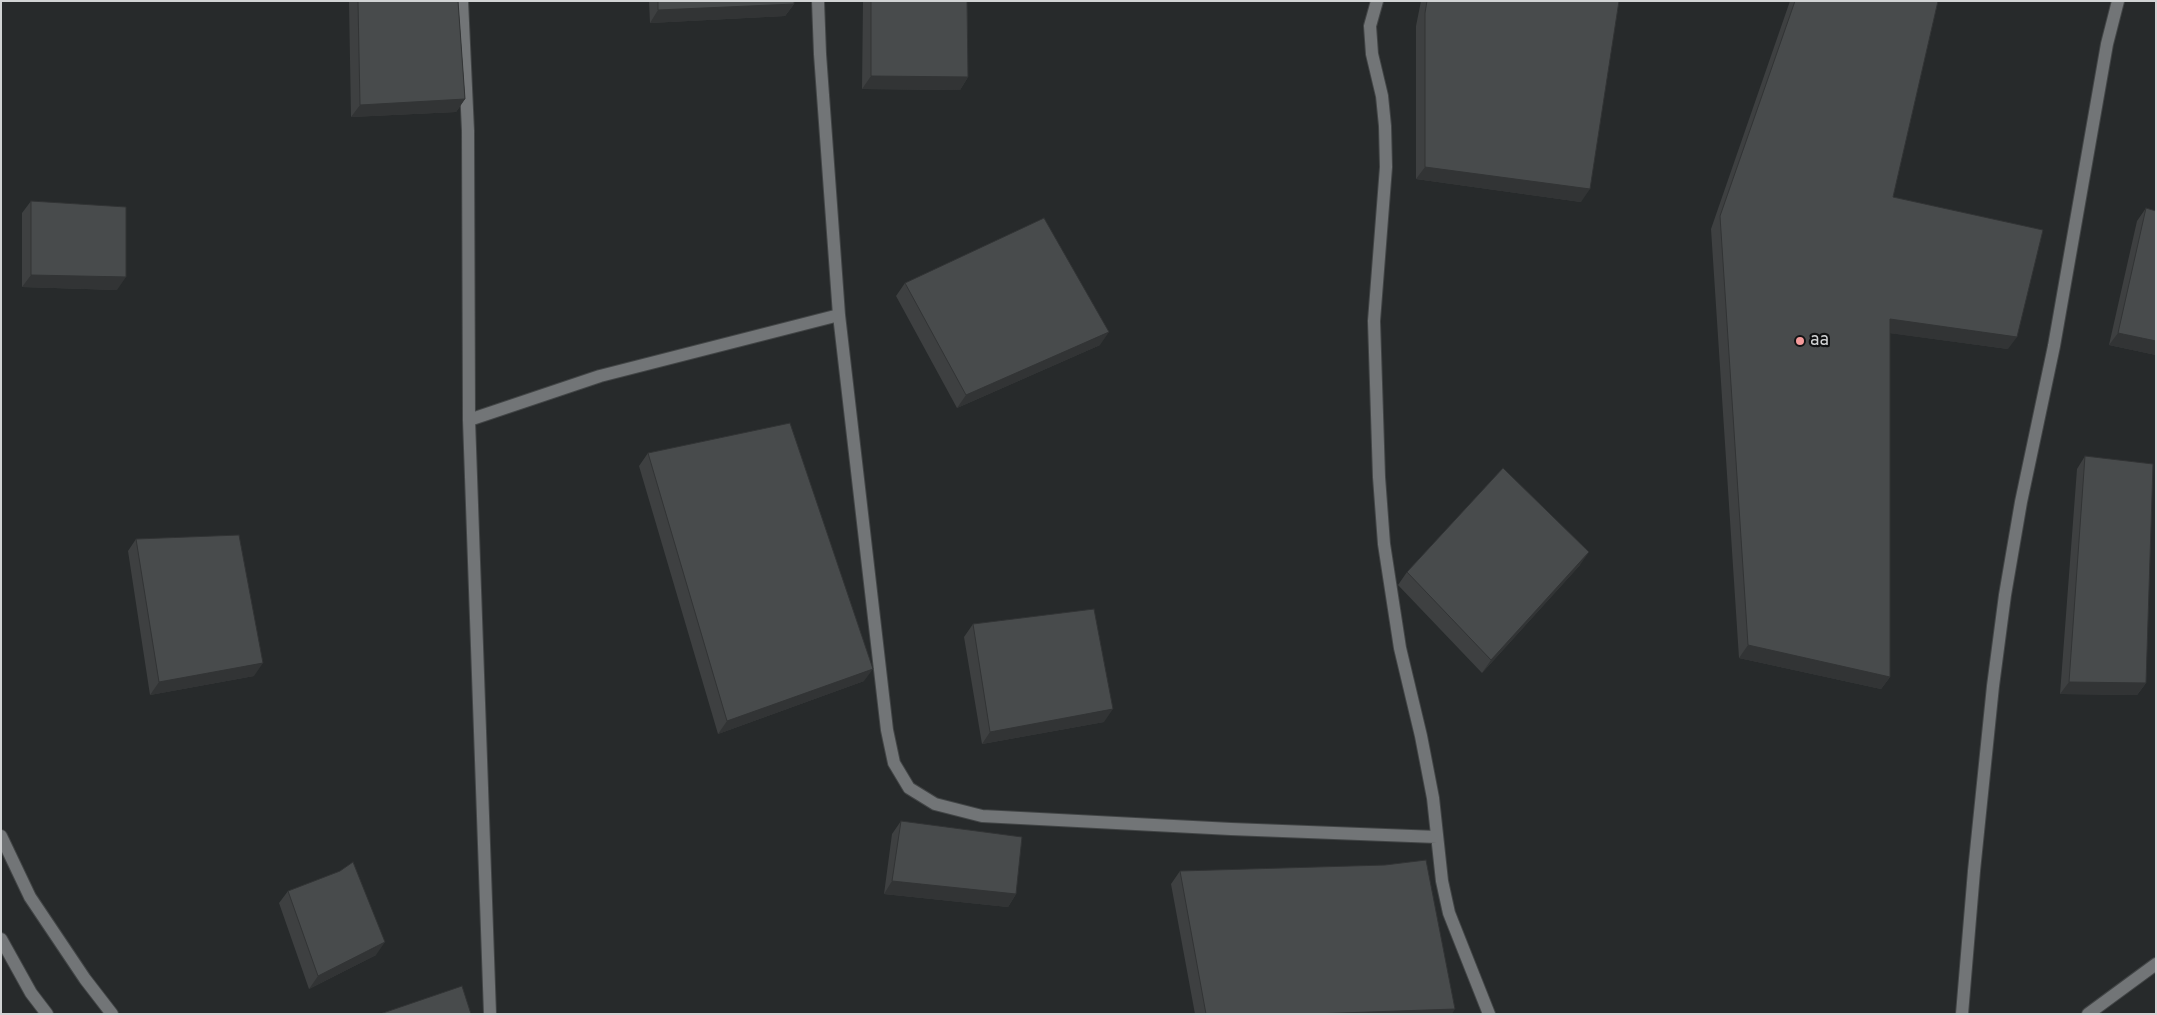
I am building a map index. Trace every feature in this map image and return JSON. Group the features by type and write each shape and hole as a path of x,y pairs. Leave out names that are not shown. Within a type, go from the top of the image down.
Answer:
{"street":[{"path":"462,1 468,131 469,420 490,1014"},
{"path":"818,1 820,54 839,315 887,730 894,763 909,788 935,804 982,816 1231,829 1437,837"},
{"path":"1377,1 1370,26 1372,54 1384,119 1386,159 1374,321 1379,477 1390,592 1400,648 1423,745 1433,798 1442,881 1449,913 1489,1014"},
{"path":"1962,1014 1974,871 1993,686 2005,595 2021,502 2054,346 2107,44 2118,1"},
{"path":"469,420 600,376 839,315"},
{"path":"1,836 30,897 85,979 112,1014"},
{"path":"1,939 31,993 47,1014"},
{"path":"2088,1014 2156,964"}],"building":[{"path":"358,1 458,1 465,99 360,105"},
{"path":"658,1 794,1 794,4 658,10"},
{"path":"871,1 967,1 968,77 871,76"},
{"path":"1427,1 1619,1 1590,189 1425,167 1425,13"},
{"name":"aa","path":"1795,1 1938,1 1893,197 2043,230 2017,337 1890,319 1890,677 1748,645 1720,216"},
{"path":"31,201 126,207 126,277 31,275"},
{"path":"2146,208 2156,211 2156,341 2118,333"},
{"path":"1044,218 1109,332 966,395 905,283"},
{"path":"790,423 873,669 727,721 648,453"},
{"path":"2085,456 2153,464 2146,683 2069,682"},
{"path":"1503,468 1589,552 1491,660 1407,572"},
{"path":"239,535 263,663 159,682 136,539"},
{"path":"1094,609 1113,709 990,732 973,624"},
{"path":"901,821 1022,837 1016,894 892,881"},
{"path":"1426,860 1455,1009 1312,1014 1206,1014 1180,871 1385,865"},
{"path":"353,862 385,942 318,976 288,891 340,871"},
{"path":"462,986 471,1014 380,1014"}],"place":[{"name":"aa","path":"1800,341"}]}
